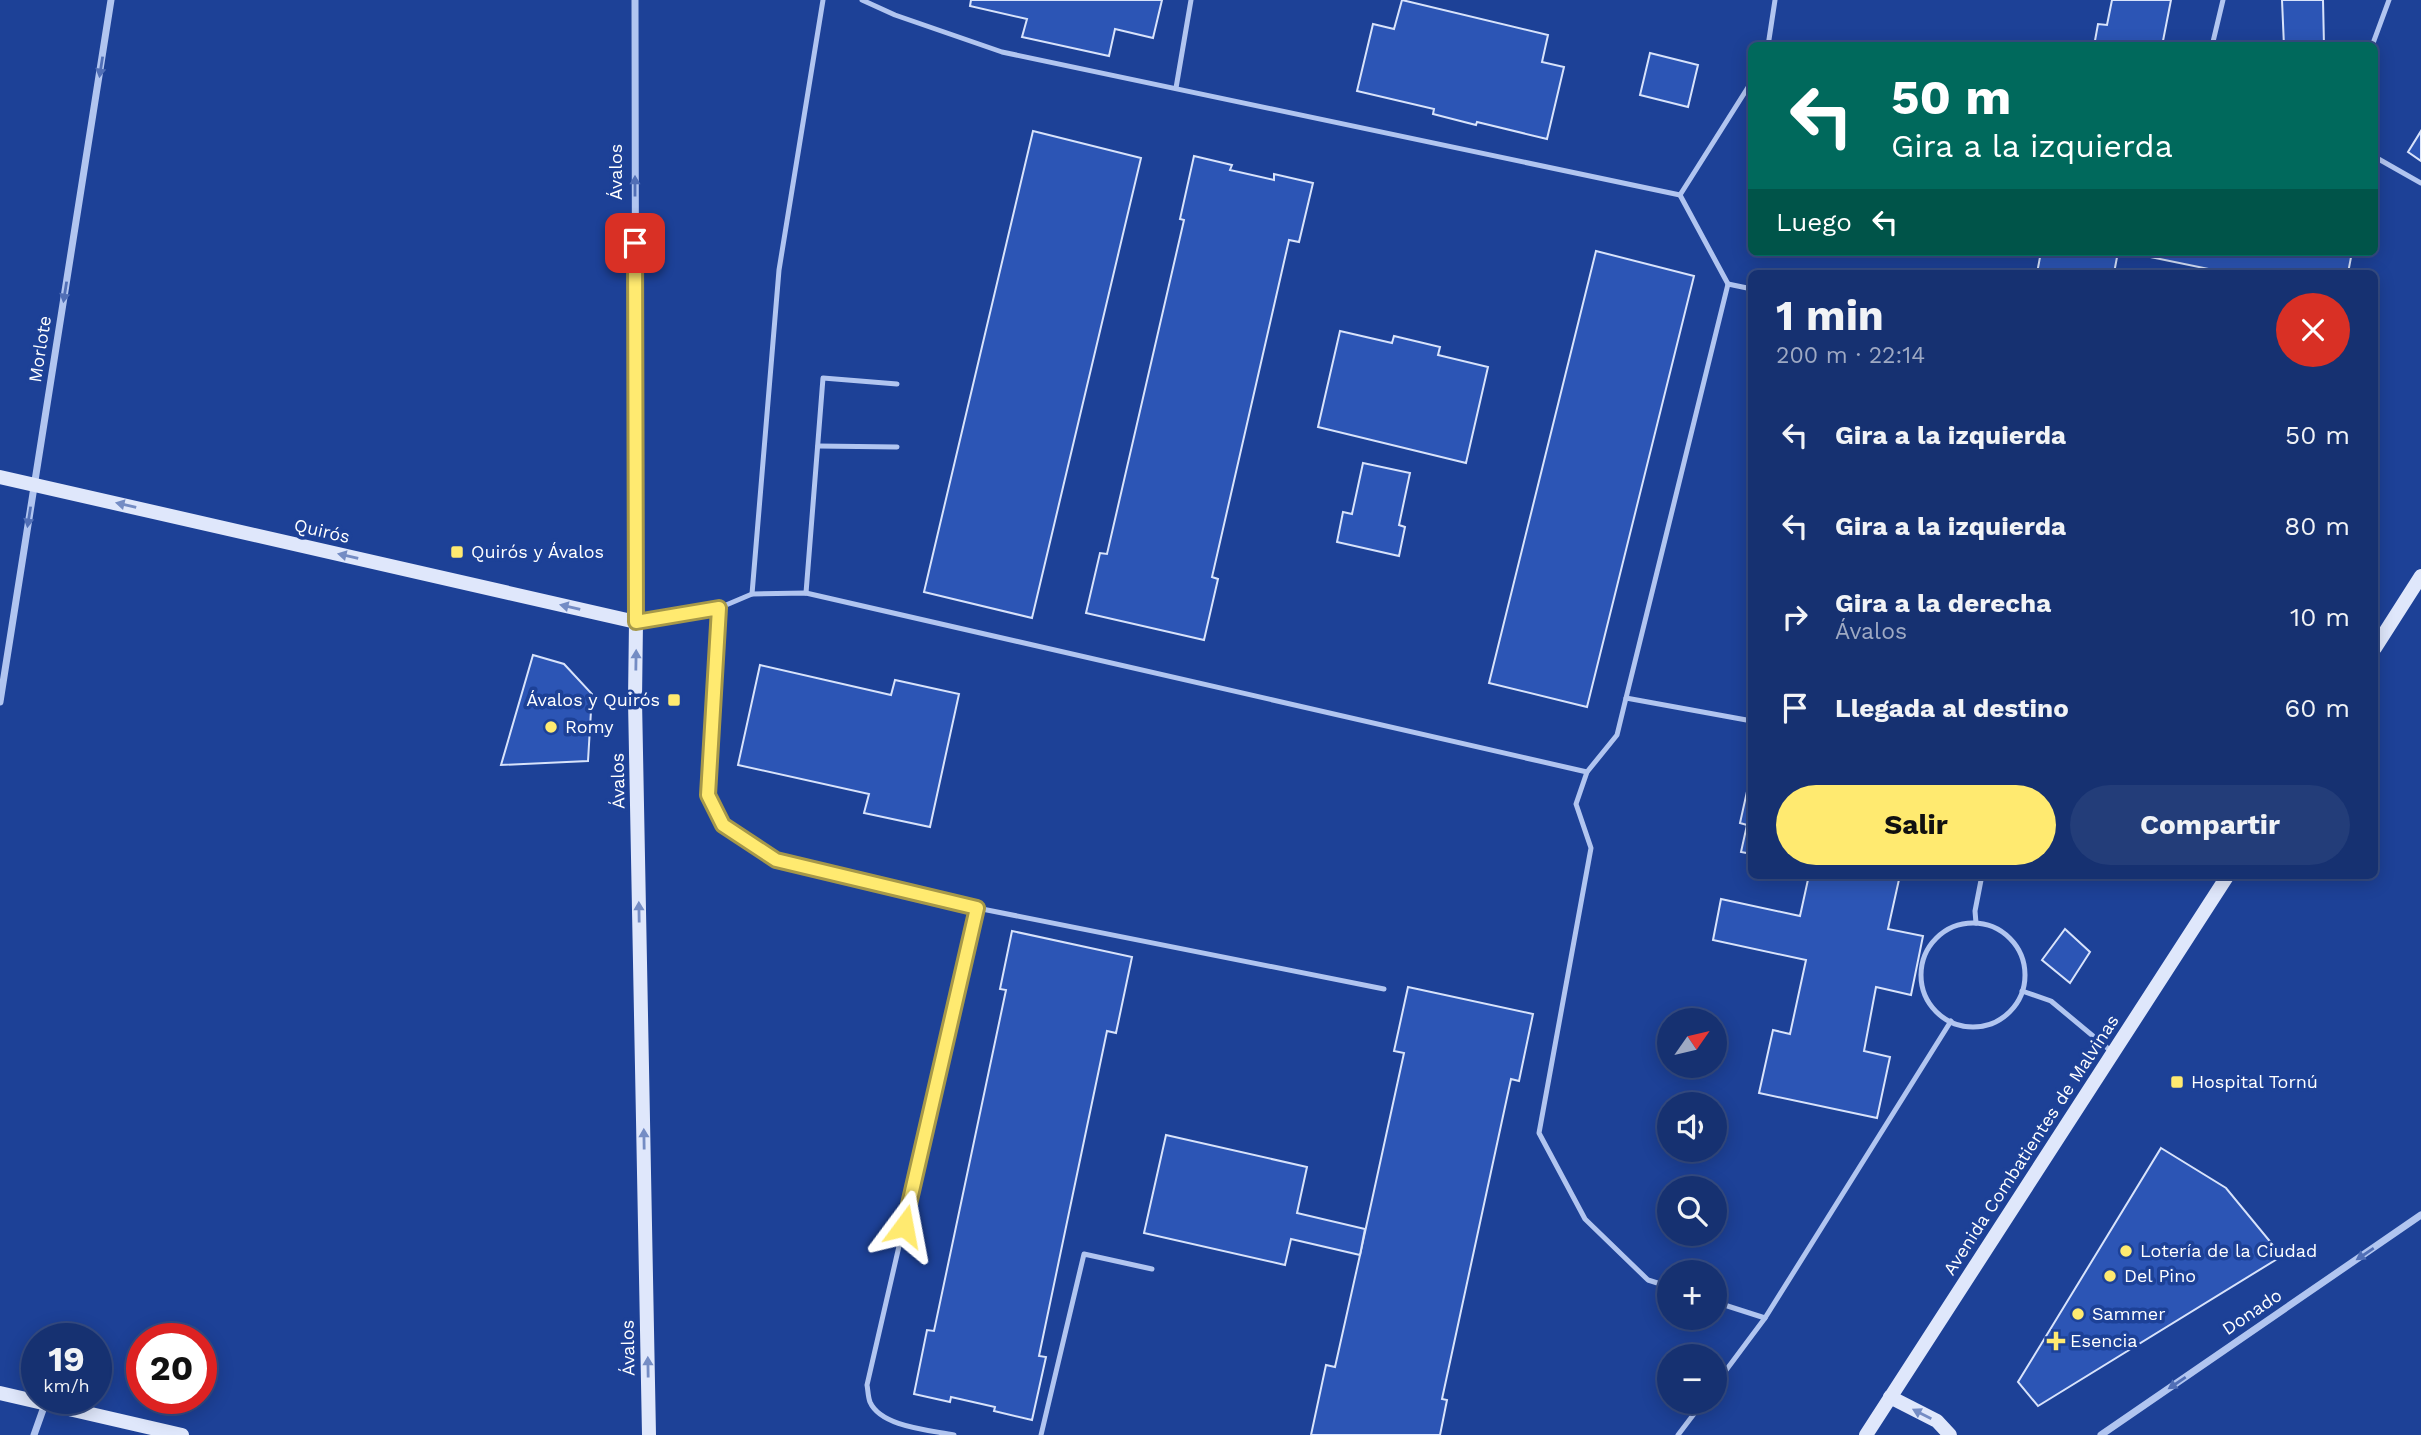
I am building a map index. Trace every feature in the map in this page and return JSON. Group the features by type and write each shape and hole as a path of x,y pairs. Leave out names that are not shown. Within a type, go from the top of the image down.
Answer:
{"street":[{"name":"Morlote","path":"0,702 111,0"},
{"name":"Ávalos","path":"635,0 635,700 649,1435"},
{"name":"Quirós","path":"0,477 636,622"},
{"path":"2378,643 2421,576"},
{"name":"Avenida Combatientes de Malvinas","path":"1866,1435 2225,879"},
{"name":"Donado","path":"2101,1435 2421,1215"},
{"path":"0,1393 21,1398"},
{"path":"1890,1397 1937,1421 1950,1435"},
{"path":"34,1435 41,1414"},
{"path":"89,1414 182,1435"}],"lane":[{"path":"752,594 779,270 823,0"},
{"path":"862,0 895,15 1002,52 1681,195"},
{"path":"1176,88 1192,0"},
{"path":"1769,42 1775,0"},
{"path":"2213,42 2223,0"},
{"path":"2373,42 2389,0"},
{"path":"1681,195 1748,87"},
{"path":"2378,159 2421,183"},
{"path":"1657,1283 1648,1280 1585,1219 1538,1133 1591,848 1576,804 1587,772 1617,735 1728,284 1681,195"},
{"path":"1728,284 1748,288"},
{"path":"806,593 823,378 897,384"},
{"path":"818,446 897,447"},
{"path":"636,622 719,608 752,594 806,593 1587,772"},
{"path":"719,608 708,795 723,825 776,860 977,908 1384,989"},
{"path":"1626,698 1748,720"},
{"path":"1976,923 1975,911 1981,879"},
{"path":"954,1435 891,1422 879,1414 869,1401 867,1385 977,908"},
{"path":"1959,924 1990,926 2004,933 2021,957 2025,983 2022,991 2007,1014 1993,1023 1959,1025 1931,1006 1923,992 1920,975 1923,958 1931,943 1943,931 1959,924"},
{"path":"2022,991 2050,1002 2113,1053"},
{"path":"1727,1369 1765,1318 1951,1021"},
{"path":"1041,1435 1084,1254 1152,1269"},
{"path":"1727,1306 1765,1318"},
{"path":"1678,1435 1694,1414"}],"building":[{"path":"971,0 1162,0 1153,38 1115,29 1109,56 1022,37 1027,19 970,6"},
{"path":"1402,0 1548,35 1542,62 1564,67 1547,139 1477,122 1476,125 1433,114 1434,109 1357,91 1373,24 1394,29"},
{"path":"2112,0 2171,0 2163,42 2095,42 2098,24 2107,25"},
{"path":"2282,0 2323,0 2324,42 2284,42"},
{"path":"1650,53 1698,65 1688,107 1640,95"},
{"path":"1033,131 1141,158 1032,618 924,592"},
{"path":"2421,131 2421,161 2408,152"},
{"path":"1194,156 1232,165 1230,170 1274,180 1274,174 1313,183 1299,242 1289,240 1212,577 1218,579 1204,640 1086,613 1100,553 1107,554 1184,220 1180,219"},
{"path":"1596,251 1694,276 1587,707 1489,683"},
{"path":"2040,256 2117,256 2115,270 2038,270"},
{"path":"2145,256 2351,256 2349,270 2213,270"},
{"path":"1340,331 1392,343 1394,336 1440,347 1438,355 1488,367 1466,463 1318,427"},
{"path":"1363,463 1410,473 1399,525 1405,527 1399,556 1337,542 1343,512 1352,514"},
{"name":"Romy","path":"533,655 564,664 592,694 588,761 501,765"},
{"path":"760,665 891,695 895,680 959,694 930,827 864,813 869,794 738,765"},
{"path":"1748,787 1748,853 1741,852 1747,825 1740,823"},
{"path":"1808,879 1899,879 1888,929 1923,936 1911,995 1876,987 1864,1051 1890,1057 1877,1118 1759,1093 1773,1030 1790,1034 1806,960 1713,940 1721,899 1800,916"},
{"path":"2065,929 2090,952 2070,983 2042,960"},
{"path":"1012,931 1132,957 1116,1033 1107,1031 1039,1356 1046,1357 1032,1420 994,1411 995,1407 951,1397 950,1402 914,1394 927,1330 934,1331 1006,990 1000,989"},
{"path":"1408,987 1533,1014 1519,1081 1511,1079 1442,1399 1447,1400 1440,1435 1311,1435 1326,1365 1335,1367 1404,1053 1394,1051"},
{"path":"1166,1135 1307,1167 1297,1213 1365,1229 1360,1255 1291,1239 1285,1265 1144,1233"},
{"path":"2161,1148 2226,1188 2282,1256 2038,1406 2018,1382"}],"place":[{"name":"Quirós y Ávalos","path":"457,552"},
{"name":"Ávalos y Quirós","path":"674,700"},
{"name":"Romy","path":"551,727"},
{"name":"Hospital Tornú","path":"2177,1082"},
{"name":"Lotería de la Ciudad","path":"2126,1251"},
{"name":"Del Pino","path":"2110,1276"},
{"name":"Sammer","path":"2078,1314"},
{"name":"Esencia","path":"2056,1341"}],"route":[{"path":"635,243 636,622 719,608 708,795 723,825 776,860 977,908 904,1226"}]}
